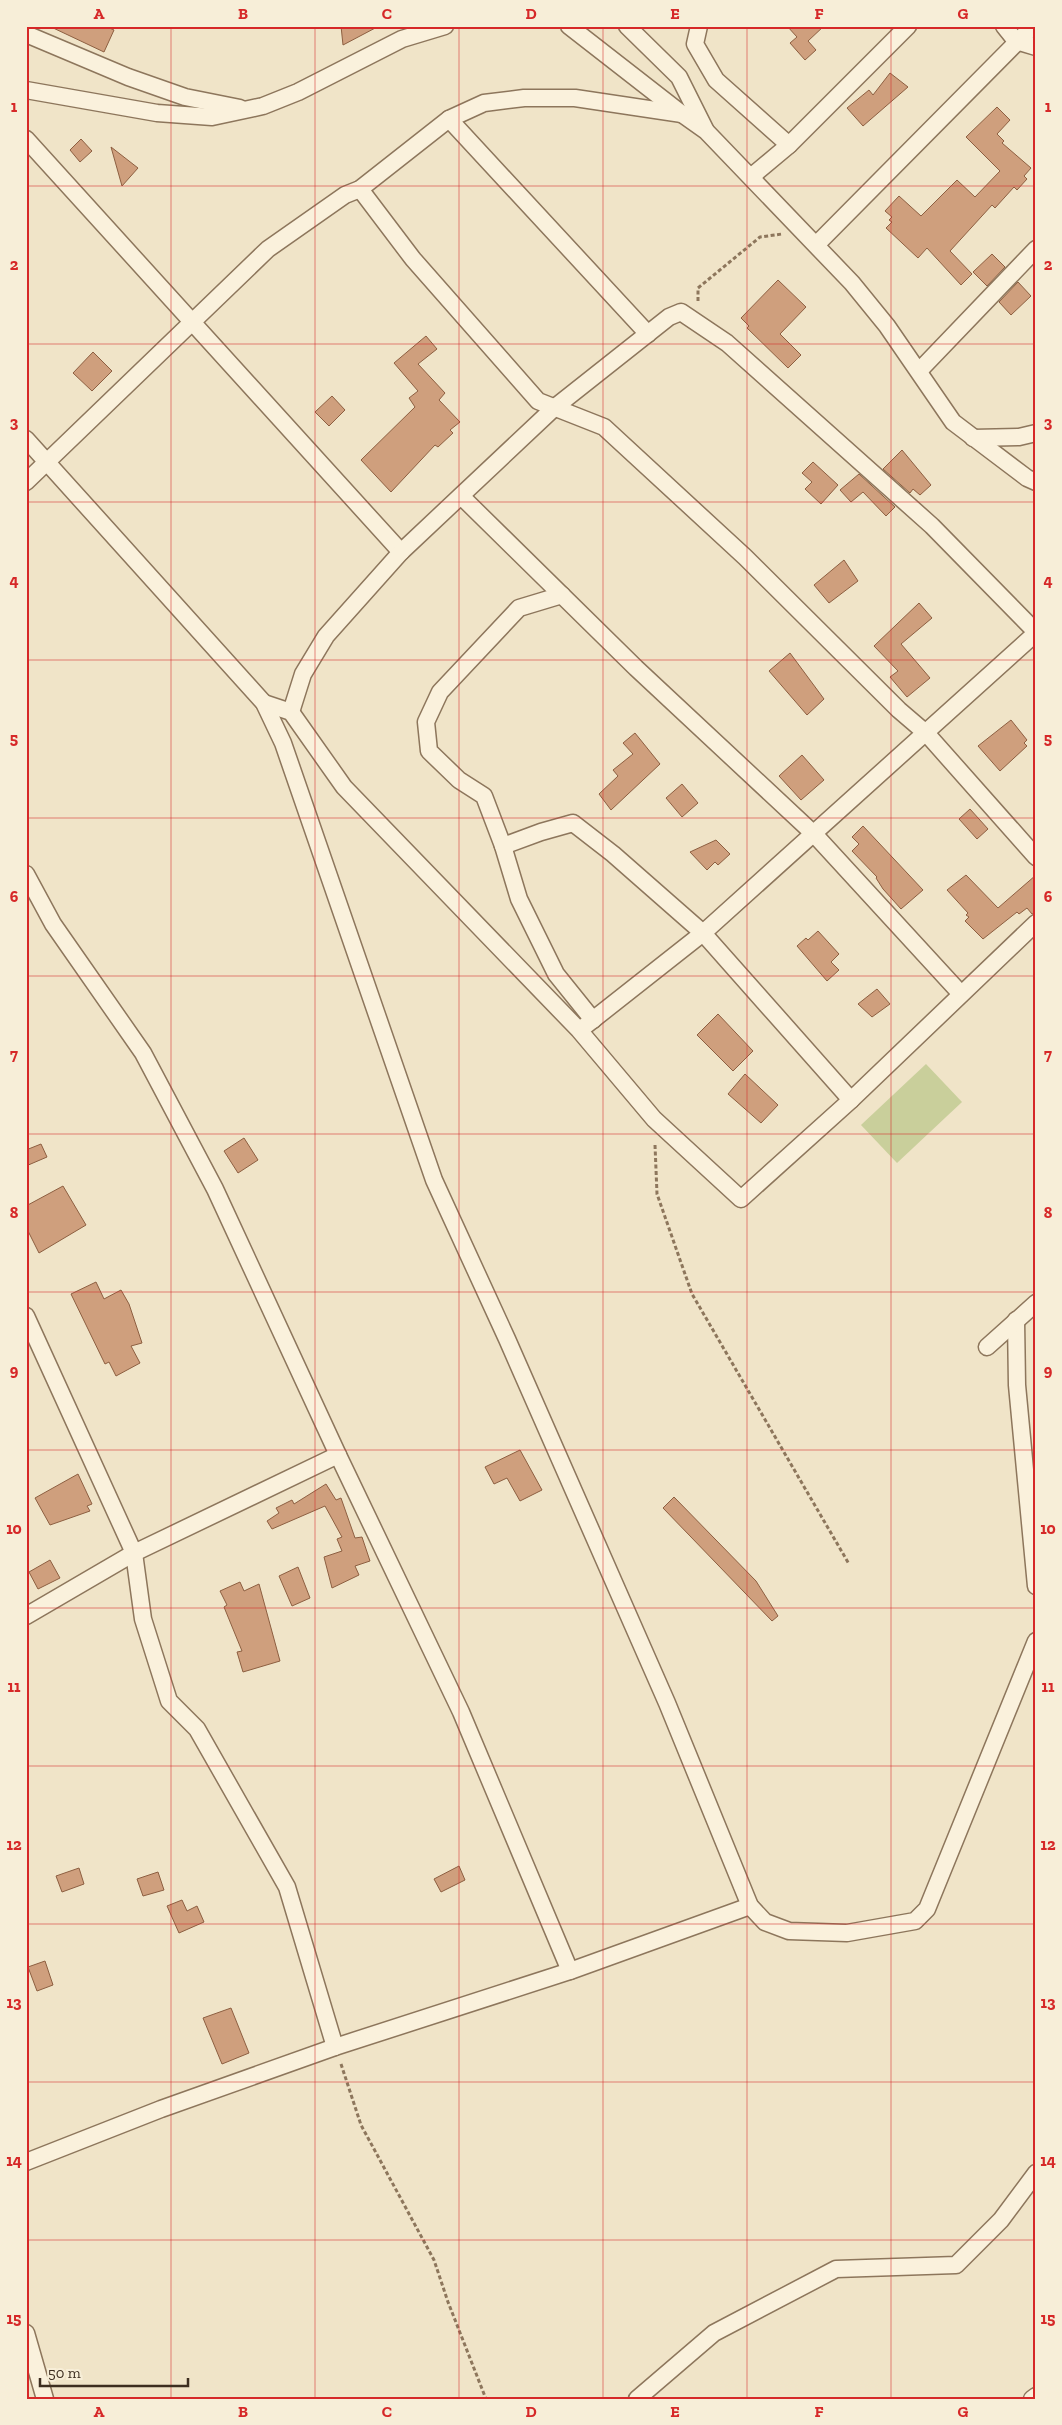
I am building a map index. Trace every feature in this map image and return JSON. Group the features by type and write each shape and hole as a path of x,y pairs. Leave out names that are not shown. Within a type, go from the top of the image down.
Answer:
{"street":[{"path":"26,90 157,113 212,117 263,106 298,92 402,39 445,26"},
{"path":"570,26 706,131 752,176 804,232 818,244 858,290 919,371 953,422 1027,478 1036,482"},
{"path":"627,26 679,77 706,131"},
{"path":"699,26 695,44 716,80 789,145"},
{"path":"752,176 789,145 908,26"},
{"path":"1004,26 1016,41 1036,47"},
{"path":"818,244 1016,41 1033,26"},
{"path":"29,38 185,97 245,109"},
{"path":"26,482 268,249 345,195 360,188 449,119 484,103 524,98 575,98 682,114"},
{"path":"449,119 648,334"},
{"path":"26,139 401,552"},
{"path":"360,188 413,259 538,401 604,427 745,557 899,710 926,734 1036,857"},
{"path":"919,371 1036,249"},
{"path":"291,712 303,674 326,636 401,552 554,408 668,317 681,312 714,333 756,368 932,526 1036,632 926,734 703,933 579,1030"},
{"path":"973,438 1019,436 1036,433"},
{"path":"26,439 264,703 283,743 434,1180 508,1339 667,1703 750,1906 765,1922 789,1931 847,1933 915,1922 927,1909 1036,1641"},
{"path":"461,496 636,668 814,834 961,994"},
{"path":"562,595 519,608 440,692 426,722 429,751 459,780 484,796 503,846 518,898 556,974 593,1020"},
{"path":"264,703 291,712 344,787 579,1030 654,1120 742,1199 851,1100 1036,923"},
{"path":"503,846 572,823 613,854 703,933 851,1100"},
{"path":"26,874 54,924 148,1062 215,1189 338,1455 461,1712 570,1971"},
{"path":"987,1347 1036,1303"},
{"path":"26,1316 134,1553 143,1619 169,1701 197,1729 287,1888 335,2046"},
{"path":"1016,1320 1017,1385 1036,1586"},
{"path":"26,1616 134,1553 338,1455"},
{"path":"26,2162 161,2109 335,2046 570,1971 750,1906"},
{"path":"637,2399 714,2333 836,2269 956,2265 1001,2220 1036,2173"},
{"path":"26,2333 45,2399"},
{"path":"1032,2399 1036,2396"}],"path":[{"path":"714,333 698,300 698,288 760,237 804,232"},
{"path":"654,1120 657,1194 692,1294 848,1564"},
{"path":"335,2046 361,2125 434,2260 448,2302 486,2399"}],"green space":[{"path":"926,1064 962,1102 897,1163 861,1125"}],"building":[{"path":"49,26 105,26 114,30 104,52"},
{"path":"341,26 379,26 343,45"},
{"path":"787,26 824,26 808,41 816,50 805,60 790,43 797,37"},
{"path":"890,73 908,87 863,126 847,108 869,90 873,95"},
{"path":"997,107 1010,120 997,134 1004,141 1002,143 1031,168 1024,176 1027,179 1017,190 1014,187 995,208 992,205 950,251 972,274 961,285 927,248 918,258 886,228 892,222 889,220 892,217 885,211 899,196 921,216 957,180 975,197 1000,171 966,137"},
{"path":"81,139 92,151 80,162 70,150"},
{"path":"111,147 138,168 122,186"},
{"path":"992,254 1005,267 987,286 973,272"},
{"path":"778,280 806,307 780,334 801,355 788,368 747,328 749,326 741,318"},
{"path":"1018,282 1031,296 1011,315 999,302"},
{"path":"426,336 437,349 418,364 445,393 439,400 460,422 450,430 453,433 438,447 435,445 391,492 361,460 415,407 409,398 418,391 394,363"},
{"path":"93,352 112,371 92,391 73,373"},
{"path":"332,396 345,410 329,426 315,412"},
{"path":"902,450 931,485 920,495 913,489 910,493 883,469"},
{"path":"813,462 838,485 821,504 805,489 812,482 802,473"},
{"path":"859,474 895,507 886,516 863,492 851,502 840,490"},
{"path":"844,560 858,581 829,603 814,585"},
{"path":"919,603 932,618 901,644 930,678 907,697 890,677 898,671 874,646"},
{"path":"790,653 824,699 807,715 769,671"},
{"path":"1011,720 1027,740 1024,743 1027,746 1000,771 978,746"},
{"path":"635,733 660,764 611,810 599,794 618,776 613,770 633,754 623,743"},
{"path":"802,755 824,780 801,800 779,776"},
{"path":"682,784 698,803 682,817 666,798"},
{"path":"970,809 988,829 977,839 959,819"},
{"path":"863,826 923,890 901,909 883,889 877,877 852,851 859,844 852,837"},
{"path":"716,840 730,854 718,865 715,862 707,870 690,852"},
{"path":"966,875 998,908 1036,875 1036,913 1032,914 1027,908 1019,914 1017,912 983,939 965,921 969,917 966,915 968,913 947,890"},
{"path":"818,931 839,954 831,962 839,970 827,981 797,946 806,938 808,940"},
{"path":"877,989 890,1004 872,1017 858,1004"},
{"path":"718,1014 753,1051 733,1071 697,1035"},
{"path":"745,1074 778,1105 761,1123 728,1094"},
{"path":"244,1138 258,1160 238,1173 224,1151"},
{"path":"41,1144 47,1157 26,1166 26,1150"},
{"path":"63,1186 86,1225 39,1253 26,1227 26,1206"},
{"path":"96,1282 104,1299 121,1290 129,1304 142,1343 131,1346 140,1363 116,1376 109,1362 105,1364 71,1294"},
{"path":"520,1450 542,1490 520,1501 507,1478 494,1484 485,1467"},
{"path":"78,1474 92,1504 87,1506 90,1511 50,1525 35,1498"},
{"path":"326,1484 336,1500 341,1498 355,1538 362,1537 370,1561 355,1566 359,1575 332,1588 324,1557 342,1551 337,1539 342,1537 325,1506 272,1529 267,1521 279,1513 276,1508 292,1500 294,1504"},
{"path":"674,1497 756,1581 778,1616 772,1621 663,1508"},
{"path":"50,1560 60,1578 38,1589 29,1572"},
{"path":"298,1567 310,1598 292,1606 279,1576"},
{"path":"240,1582 244,1591 259,1584 280,1661 243,1672 237,1652 242,1651 224,1607 227,1605 220,1591"},
{"path":"459,1866 465,1880 441,1892 434,1879"},
{"path":"79,1868 84,1884 62,1892 56,1876"},
{"path":"158,1872 164,1890 143,1896 137,1879"},
{"path":"182,1900 187,1911 197,1906 204,1922 179,1933 167,1906"},
{"path":"45,1961 53,1985 37,1991 28,1967"},
{"path":"231,2008 249,2053 222,2064 203,2018"}]}
